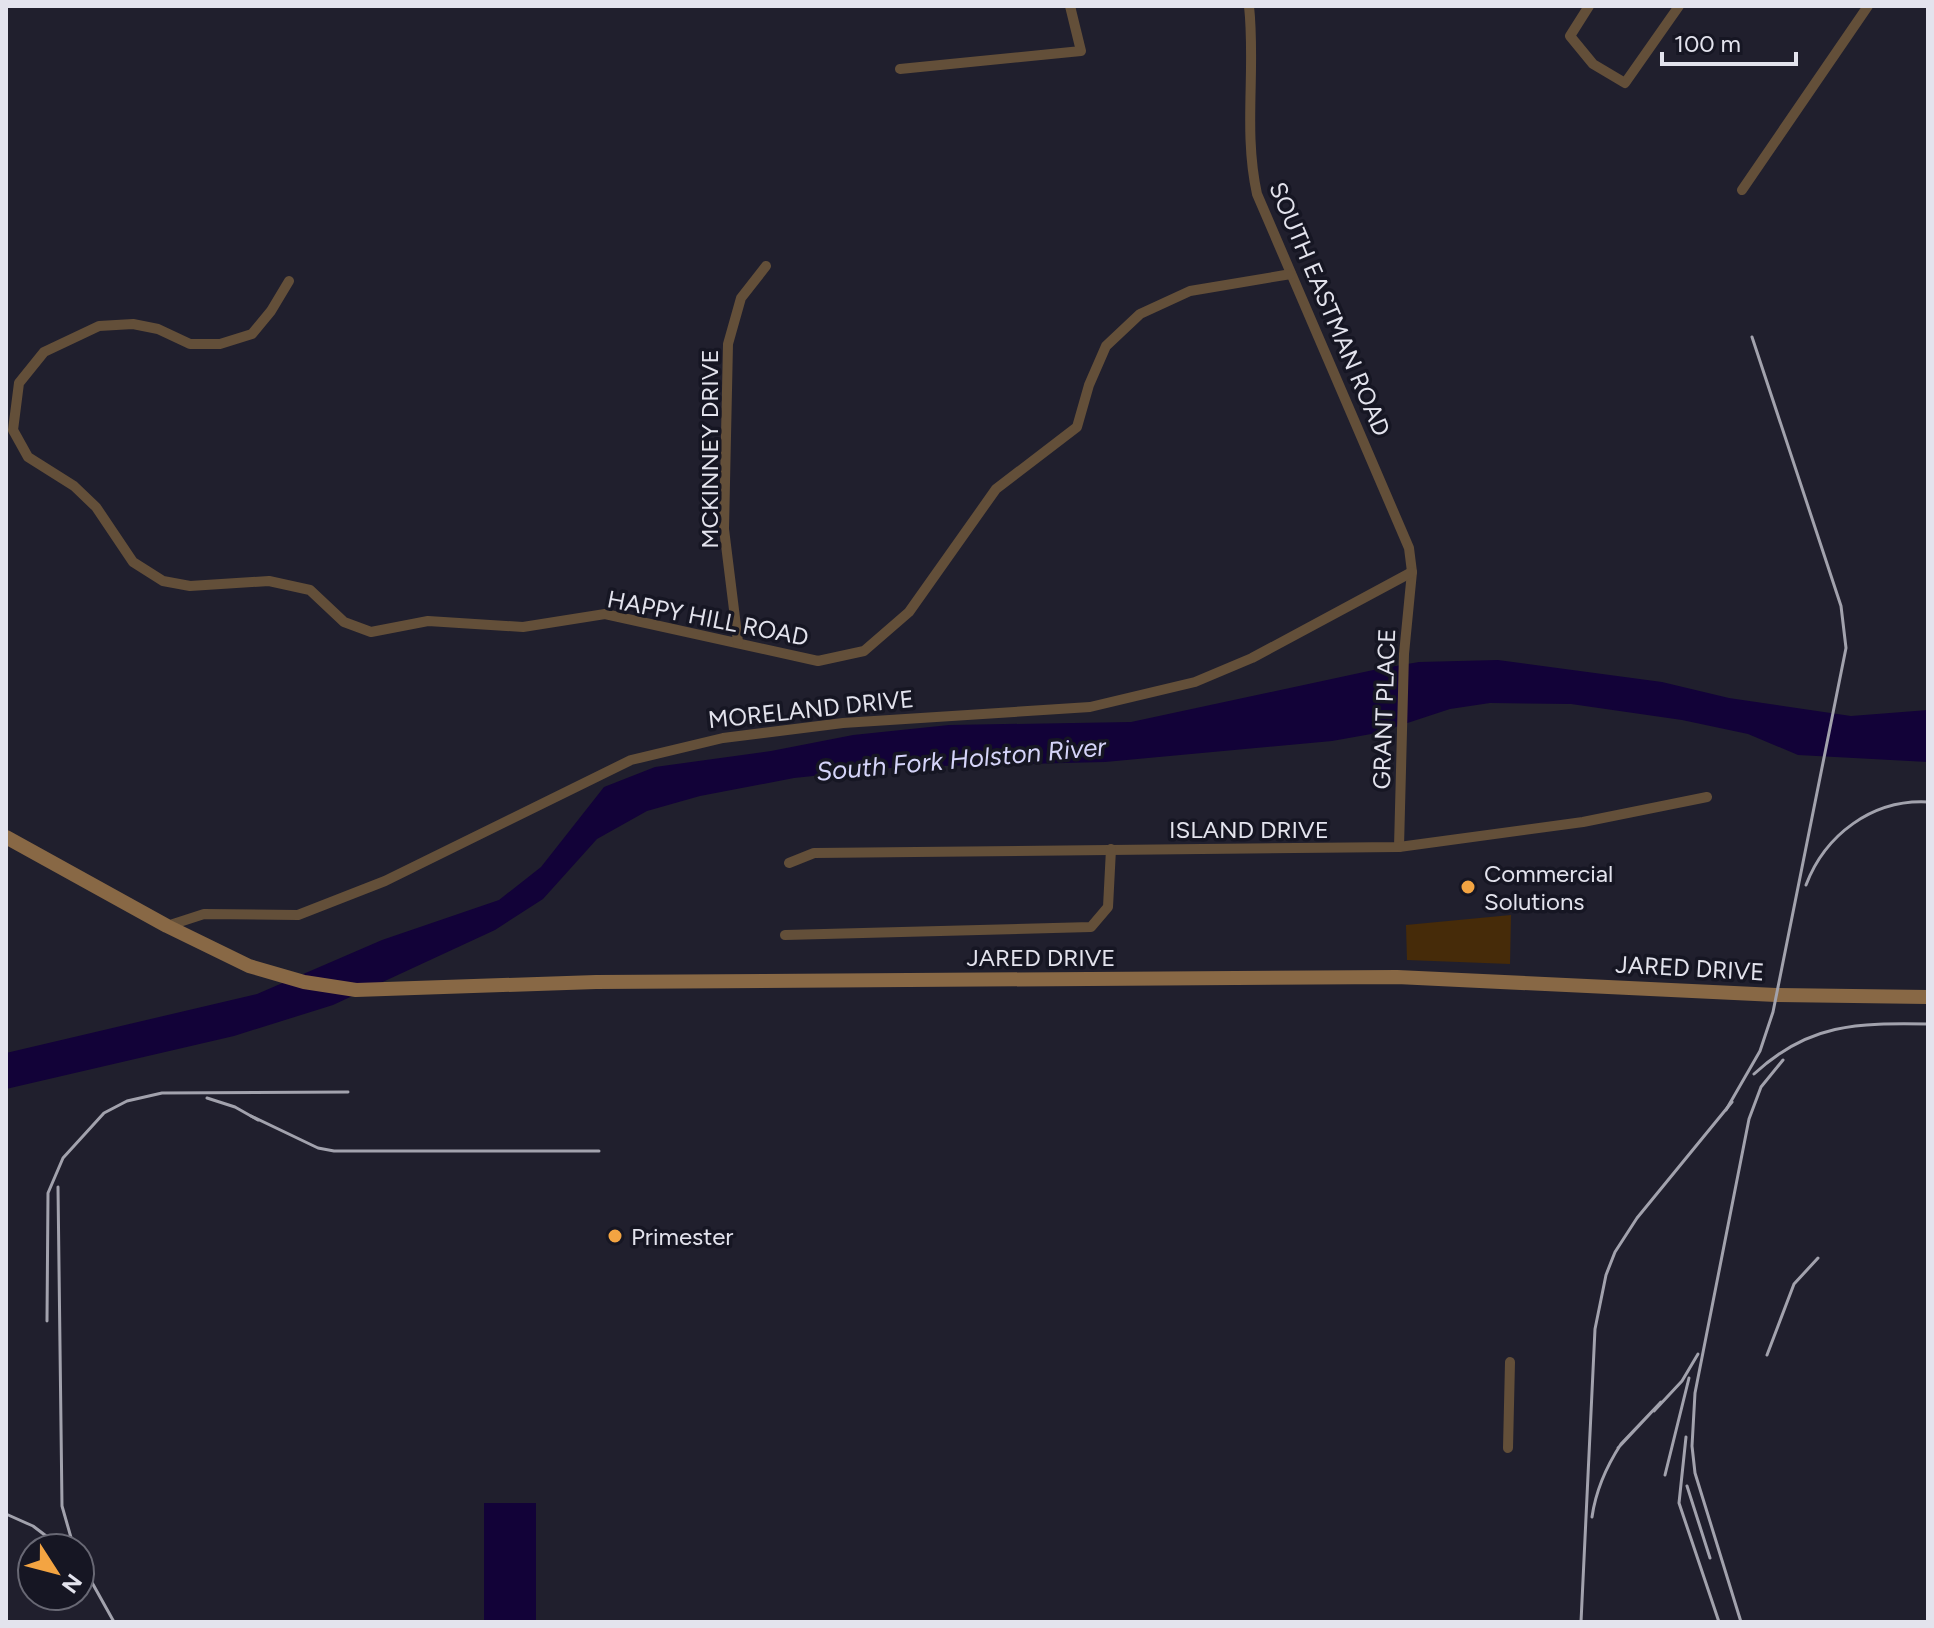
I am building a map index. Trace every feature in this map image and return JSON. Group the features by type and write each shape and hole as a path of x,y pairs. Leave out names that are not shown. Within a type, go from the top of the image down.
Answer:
{"main road":[{"path":"6,837 167,926"},
{"name":"JARED DRIVE","path":"167,926 249,966 304,982 380,991 596,982 1397,977 1776,995 1928,997"}],"street":[{"path":"900,69 1081,51 1070,6"},
{"name":"SOUTH EASTMAN ROAD","path":"1249,6 1248,154 1257,194 1409,548 1412,572"},
{"path":"1589,6 1570,36 1593,64 1625,83 1679,6"},
{"path":"1742,190 1868,6"},
{"name":"MCKINNEY DRIVE","path":"738,642 724,529 728,344 741,298 766,266"},
{"name":"HAPPY HILL ROAD","path":"289,281 271,311 252,334 220,344 190,344 158,329 133,324 99,326 44,352 19,383 13,430 28,457 74,486 96,507 133,562 163,581 190,586 269,581 310,590 344,622 371,632 428,621 523,627 605,614 818,661 864,651 909,612 996,489 1077,427 1089,385 1106,346 1140,314 1190,291 1291,274"},
{"name":"GRANT PLACE","path":"1399,847 1403,665 1412,572"},
{"name":"MORELAND DRIVE","path":"167,926 204,914 298,915 385,881 631,760 723,738 843,723 1090,707 1195,682 1252,658 1412,572"},
{"name":"ISLAND DRIVE","path":"789,863 814,853 1399,847 1583,822 1707,797"},
{"path":"785,935 1091,927 1108,907 1111,849"},
{"path":"1508,1448 1510,1362"}],"shaded area":[{"path":"1511,915 1510,964 1407,960 1406,925"}],"water":[{"name":"South Fork Holston River","path":"1498,660 1662,682 1729,698 1851,716 1928,710 1928,762 1798,755 1748,734 1682,720 1571,704 1490,703 1450,709 1377,733 1332,741 1105,762 900,767 794,778 700,796 647,811 597,839 543,899 495,930 333,1005 234,1036 6,1089 6,1053 257,994 382,940 499,900 541,867 604,787 655,767 771,751 853,735 949,725 1131,722 1419,662"},
{"path":"484,1503 536,1503 536,1620 484,1620"}],"railway":[{"path":"1726,1110 1760,1051 1773,1012 1846,648 1841,606 1752,337"},
{"path":"1806,885 1825,851 1853,824 1888,807 1928,802"},
{"path":"1754,1074 1794,1045 1835,1030 1879,1024 1928,1024"},
{"path":"1741,1622 1695,1473 1692,1446 1695,1393 1749,1119 1761,1087 1783,1060"},
{"path":"47,1321 48,1193 63,1158 104,1113 127,1101 162,1093 348,1092"},
{"path":"207,1098 235,1107 258,1120"},
{"path":"1581,1622 1595,1329 1606,1275 1615,1252 1637,1218 1732,1102"},
{"path":"251,1116 318,1148 334,1151 599,1151"},
{"path":"58,1187 62,1506 69,1532"},
{"path":"1767,1355 1794,1284 1818,1258"},
{"path":"1654,1411 1682,1381 1698,1354"},
{"path":"1665,1475 1689,1378"},
{"path":"1592,1517 1606,1470 1616,1453 1621,1444 1661,1402 1618,1448"},
{"path":"1686,1437 1679,1503 1719,1622"},
{"path":"1687,1486 1710,1558"},
{"path":"6,1514 41,1532"},
{"path":"96,1590 114,1622"}],"place":[{"name":"Commercial Solutions","path":"1468,887"},
{"name":"Primester","path":"615,1236"}]}
